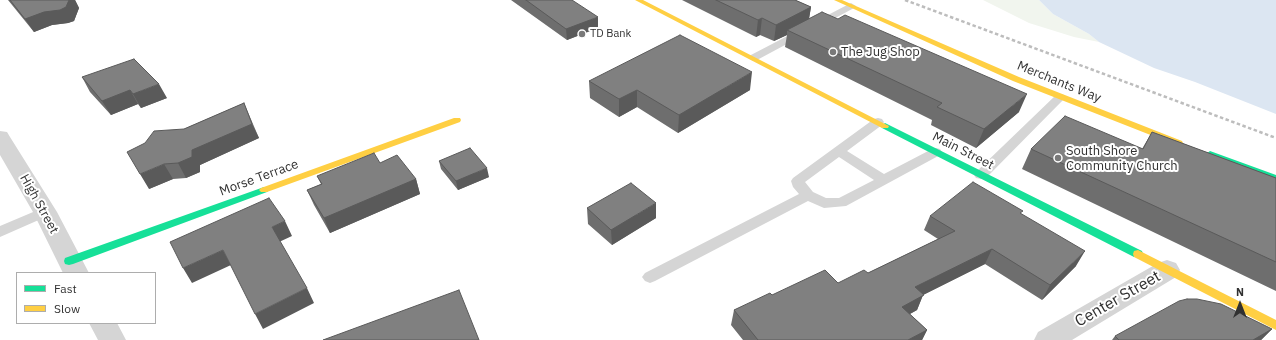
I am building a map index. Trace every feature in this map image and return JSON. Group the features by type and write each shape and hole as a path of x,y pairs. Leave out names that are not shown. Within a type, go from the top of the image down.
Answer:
{"street":[{"name":"Main Street","path":"638,0 1276,325"},
{"name":"Merchants Way","path":"837,0 951,51 1060,97 1189,146"},
{"name":"Morse Terrace","path":"73,267 457,120"},
{"name":"High Street","path":"0,137 45,212 73,267"},
{"path":"1203,152 1276,178"},
{"name":"Center Street","path":"1048,340 1167,270"},
{"path":"104,324 112,340"}],"lane":[{"path":"754,58 851,6"},
{"path":"981,175 1060,97"},
{"path":"878,122 798,181 800,187 808,195 824,203 841,202 936,152"},
{"path":"838,151 884,180"},
{"path":"650,277 808,195"},
{"path":"0,232 45,212"}],"shaded area":[{"path":"983,0 1039,0 1053,14 1089,34 1099,42 1074,37 1029,23"},
{"path":"1039,0 1276,0 1276,114 1195,82 1154,68 1099,42 1089,34 1053,14"}],"building":[{"path":"10,0 69,0 66,7 60,10 44,12 25,19"},
{"path":"526,0 572,0 598,17 566,29"},
{"path":"716,0 795,0 811,7 776,25 762,18 758,20"},
{"path":"822,12 838,19 845,15 1027,94 984,129 937,107 942,103 787,30"},
{"path":"680,35 752,72 679,115 637,90 619,99 589,81"},
{"path":"134,59 159,84 133,94 130,90 102,101 82,77"},
{"path":"244,103 252,124 192,150 192,157 178,163 164,164 140,174 127,152 145,143 154,131 184,129"},
{"path":"1065,116 1143,149 1152,132 1276,178 1276,262 1031,149"},
{"path":"470,148 487,168 456,181 439,161"},
{"path":"374,153 380,163 397,155 416,179 324,218 307,190 322,184 317,176"},
{"path":"973,182 1023,211 1020,213 1085,251 1050,285 992,249 915,287 924,295 902,307 927,330 908,340 758,340 734,310 770,293 772,295 825,270 838,283 864,270 868,273 955,231 930,216"},
{"path":"631,183 656,203 611,230 587,208"},
{"path":"269,198 285,221 272,227 307,288 255,314 223,250 183,268 170,242"},
{"path":"459,290 479,340 323,340"},
{"path":"1197,299 1221,304 1272,329 1253,340 1119,340 1115,336 1179,301"}],"railway":[{"path":"905,0 1276,138"}],"traffic: fast":[{"path":"885,126 1138,254"},
{"path":"1210,154 1276,178"},
{"path":"69,261 264,190"}],"traffic: slow":[{"path":"638,0 885,126"},
{"path":"837,0 1016,79 1179,143"},
{"path":"264,190 457,120"},
{"path":"1138,254 1276,325"}],"place":[{"name":"TD Bank","path":"582,34"},
{"name":"The Jug Shop","path":"833,52"},
{"name":"South Shore Community Church","path":"1058,158"}]}
